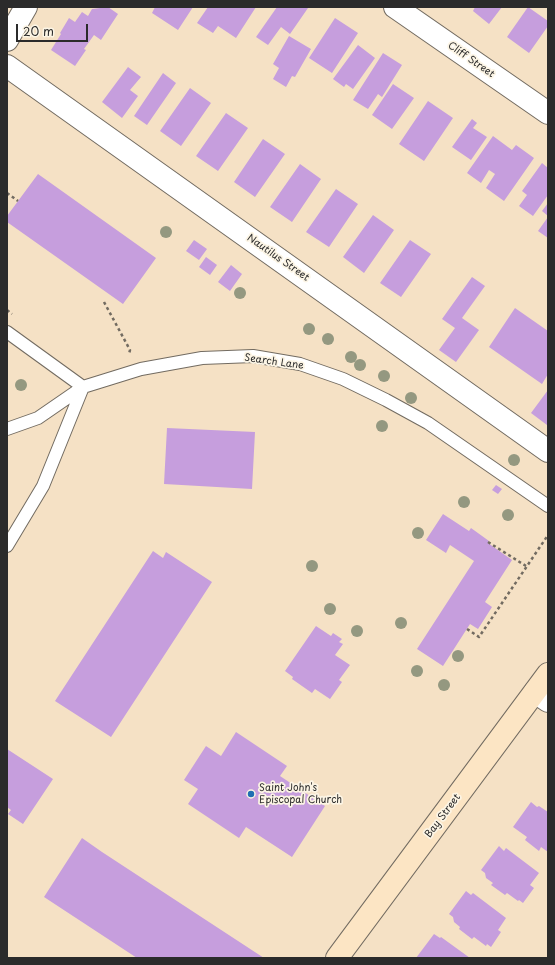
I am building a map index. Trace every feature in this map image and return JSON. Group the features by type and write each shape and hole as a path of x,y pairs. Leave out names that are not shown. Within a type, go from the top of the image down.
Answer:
{"main road":[{"name":"Bay Street","path":"337,958 541,696 548,674"}],"street":[{"path":"7,40 26,7"},
{"name":"Cliff Street","path":"395,7 548,113"},
{"name":"Nautilus Street","path":"7,66 548,451"}],"lane":[{"path":"7,546 43,486 83,387 9,336"},
{"name":"Search Lane","path":"7,429 38,418 83,387 141,369 202,358 253,356 300,364 343,379 386,400 428,423 548,506"}],"path":[{"path":"7,193 18,201"},
{"path":"104,302 130,350 129,358"},
{"path":"7,310 17,319"},
{"path":"467,629 479,637 548,535"},
{"path":"488,542 526,566"}],"building":[{"path":"108,7 118,14 101,40 94,35 84,49 86,50 75,66 51,50 69,18 75,22 82,12 88,16 92,9"},
{"path":"155,7 193,7 178,30 152,13"},
{"path":"208,7 256,7 236,38 218,26 213,33 197,23"},
{"path":"277,7 308,8 290,34 281,27 268,45 256,37"},
{"path":"475,7 502,7 489,24 473,11"},
{"path":"528,7 548,21 548,26 529,53 507,37"},
{"path":"335,18 358,33 332,73 309,58"},
{"path":"289,36 311,49 295,77 292,76 286,87 273,79 279,68 273,64"},
{"path":"358,45 375,58 353,89 346,84 344,87 333,79"},
{"path":"383,53 402,65 382,97 378,94 368,109 353,100"},
{"path":"128,67 141,77 130,90 138,96 122,118 102,102"},
{"path":"163,73 176,83 147,125 134,116"},
{"path":"393,84 414,98 392,129 372,115"},
{"path":"190,88 211,103 181,146 160,131"},
{"path":"428,101 453,118 424,161 399,144"},
{"path":"226,113 248,128 218,171 196,156"},
{"path":"472,119 477,123 473,128 487,137 471,160 452,147"},
{"path":"493,136 512,150 516,145 534,158 504,201 486,188 495,174 489,170 481,183 467,173"},
{"path":"263,139 285,154 255,197 234,182"},
{"path":"542,163 548,168 548,195 533,216 519,206 527,195 522,191"},
{"path":"300,164 321,179 292,222 270,207"},
{"path":"38,174 156,258 123,304 7,222 7,216"},
{"path":"336,189 358,204 329,247 306,232"},
{"path":"548,203 548,216 542,211"},
{"path":"373,215 394,230 364,273 343,257"},
{"path":"548,217 548,238 538,231"},
{"path":"194,240 207,249 199,260 186,251"},
{"path":"410,240 431,254 401,297 380,283"},
{"path":"206,257 217,265 210,275 199,267"},
{"path":"231,265 242,274 230,291 218,282"},
{"path":"472,277 485,286 462,318 479,330 456,362 439,350 455,328 442,319"},
{"path":"515,308 548,331 548,374 542,384 489,347"},
{"path":"548,390 548,424 547,425 531,413"},
{"path":"167,428 255,432 252,489 164,484"},
{"path":"496,485 502,489 498,494 492,490"},
{"path":"443,514 469,531 471,528 489,541 488,543 512,560 485,602 492,607 478,629 470,624 443,666 417,649 474,561 450,545 446,553 426,540"},
{"path":"153,551 163,558 166,552 212,582 111,737 55,701"},
{"path":"316,626 331,636 333,633 342,639 339,642 343,644 335,655 350,665 339,680 342,682 330,699 315,689 312,693 292,679 293,677 285,671"},
{"name":"Saint John's Episcopal Church","path":"236,732 287,766 280,776 325,806 292,857 246,827 239,838 188,804 198,789 184,780 206,746 221,756"},
{"path":"7,749 53,779 23,824 8,814 11,810 7,807"},
{"path":"531,802 537,807 539,806 548,812 548,852 541,847 539,851 525,840 527,837 513,827"},
{"path":"82,838 264,958 137,958 44,897"},
{"path":"499,846 504,851 506,848 539,873 530,885 534,888 523,903 507,893 505,895 491,885 493,883 486,878 485,873 481,870"},
{"path":"466,891 471,895 473,893 506,918 498,930 501,932 491,947 487,944 486,946 474,937 472,939 459,929 460,927 454,922 453,917 449,914"},
{"path":"434,934 440,938 441,937 470,958 416,958"}],"place":[{"name":"Saint John's Episcopal Church","path":"251,794"}]}
